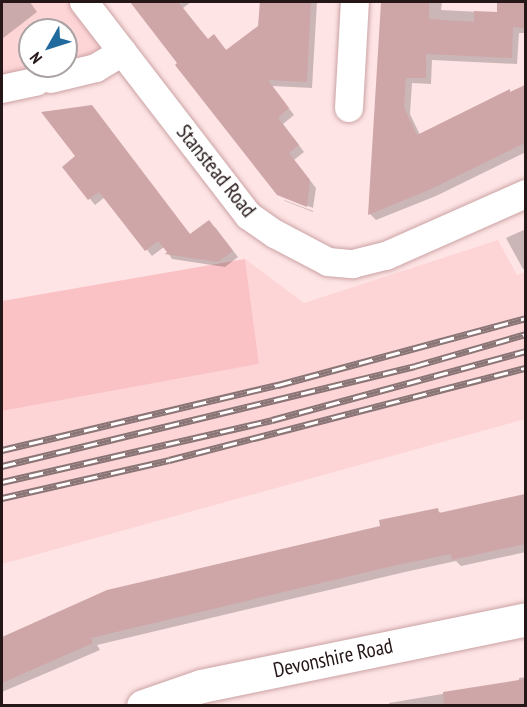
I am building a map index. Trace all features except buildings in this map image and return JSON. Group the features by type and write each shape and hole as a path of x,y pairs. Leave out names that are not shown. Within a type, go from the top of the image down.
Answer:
{"street":[{"name":"Stanstead Road","path":"84,2 249,216 275,234 328,262 353,264 386,256 525,194"},
{"path":"349,108 355,2"},
{"path":"2,89 96,68 123,52"},
{"name":"Devonshire Road","path":"143,705 201,686 525,619"}],"shaded area":[{"path":"2,2 84,2 123,52 78,66 78,18 18,18 18,78 38,78 2,89"},
{"path":"498,240 517,275 525,272 525,419 2,564 2,411 259,364 245,259 304,303"},
{"path":"245,259 259,364 2,411 2,301"}],"railway":[{"path":"2,450 278,385 526,318"},
{"path":"2,466 415,366 526,334"},
{"path":"2,482 272,420 526,351"},
{"path":"2,498 169,460 526,368"}]}
